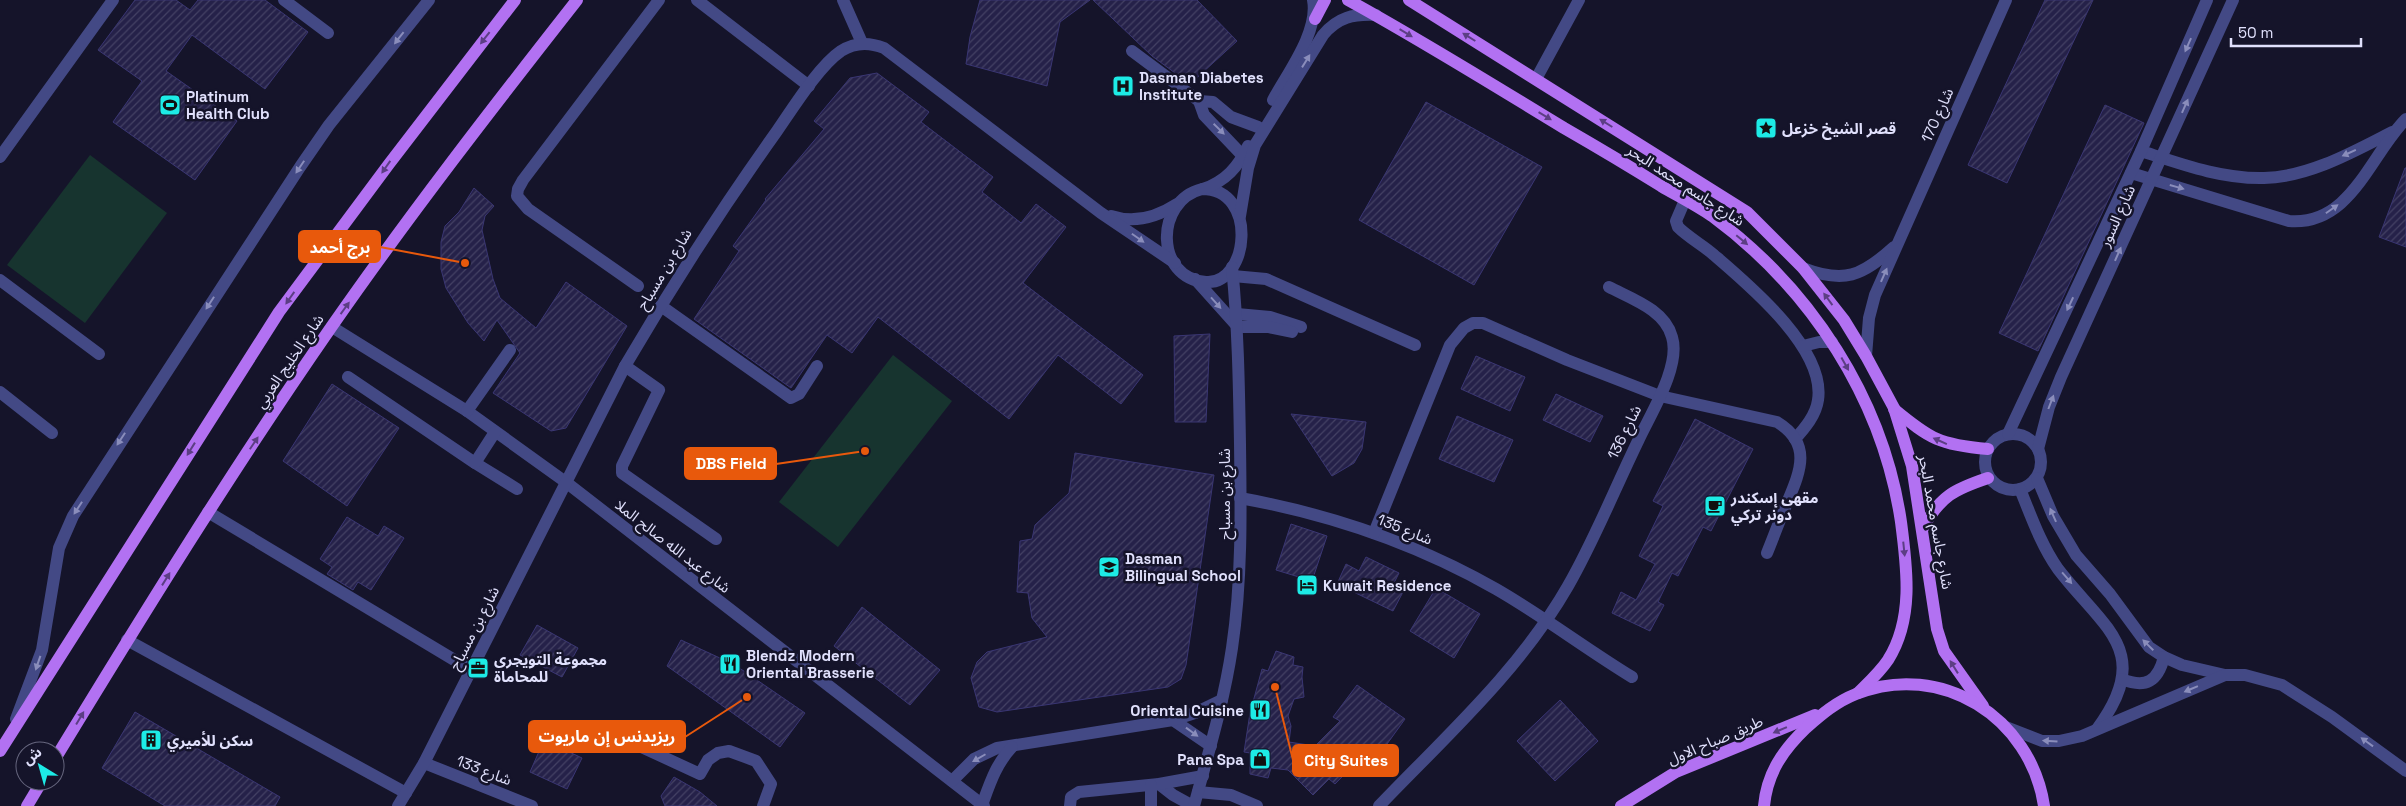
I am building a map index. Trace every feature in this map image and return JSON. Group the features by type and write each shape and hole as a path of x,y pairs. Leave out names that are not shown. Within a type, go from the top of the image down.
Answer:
{"main road":[{"path":"0,751 279,312 389,164 515,0"},
{"name":"شارع الخليج العربي","path":"65,742 208,512 332,326 454,158 577,0"},
{"path":"1315,19 1325,0"},
{"name":"شارع جاسم محمد البحر","path":"1348,0 1710,215 1764,260 1784,281 1832,342 1863,397 1875,427 1898,500 1905,552 1907,599 1904,625 1898,642 1887,662 1858,693"},
{"name":"شارع جاسم محمد البحر","path":"1409,0 1747,212 1803,268 1844,320 1894,408 1912,466 1938,629 1944,651 1983,706"},
{"path":"1894,408 1916,427 1938,440 1955,446 1988,449"},
{"path":"1923,528 1932,511 1955,490 1988,478"},
{"path":"1764,806 1765,790 1774,766 1791,742 1825,711 1858,693 1892,685 1927,686 1961,695 1983,706 2022,745 2041,785 2044,806"},
{"name":"طريق صباح الاول","path":"1621,806 1676,772 1825,711"},
{"path":"27,806 36,791"}],"street":[{"path":"0,157 113,0"},
{"path":"284,0 328,33"},
{"path":"7,738 27,693 42,650 59,548 73,516 103,466 300,166 329,125 429,0"},
{"path":"638,286 528,210 517,196 518,189 659,0"},
{"path":"696,0 809,86"},
{"path":"843,0 862,43 884,48 1101,213 1175,263 1184,273 1204,282 1213,281 1233,271 1266,279 1415,345"},
{"path":"1175,263 1169,251 1166,231 1171,216 1189,194 1224,180 1244,156 1311,31 1315,19 1313,0"},
{"path":"1536,79 1578,0"},
{"name":"شارع 170","path":"1866,356 1871,306 2006,0"},
{"name":"شارع السور","path":"2008,434 2131,173 2207,0"},
{"name":"شارع السور","path":"2038,449 2049,407 2058,385 2233,0"},
{"path":"1233,271 1242,239 1240,216 1248,168 1255,145 1322,35 1335,22 1348,16 1376,15"},
{"name":"شارع بن مسباح","path":"398,806 424,763 626,366 661,306 720,211 809,86 840,52 850,46 862,43"},
{"path":"1132,51 1199,101 1213,102 1232,117 1258,127"},
{"path":"1199,101 1204,115 1244,156"},
{"path":"2131,173 2289,220 2314,220 2338,206 2353,190 2392,132 2406,119"},
{"path":"2141,151 2211,173 2265,178 2310,169 2352,152 2392,132"},
{"path":"1202,189 1223,194 1240,216"},
{"path":"1685,200 1676,221 1678,227 1713,254 1778,315 1803,346 1816,377 1818,400 1809,423 1795,439"},
{"path":"1101,213 1123,220 1139,220 1158,215 1180,203"},
{"name":"شارع 170","path":"1803,268 1825,276 1849,276 1870,267 1898,244"},
{"name":"شارع بن مسباح","path":"1193,806 1203,776 1222,700 1232,649 1236,608 1240,498 1238,327 1233,271"},
{"path":"1195,279 1238,327 1268,327 1299,331 1270,318 1237,314"},
{"path":"0,280 100,354"},
{"path":"1609,287 1659,315 1670,329 1674,356 1660,396 1777,422 1795,439 1801,455 1800,472 1767,553"},
{"path":"661,306 791,398 799,394 817,366"},
{"name":"شارع 136","path":"1374,534 1450,345 1459,332 1468,325 1478,322 1494,326 1567,360 1660,396 1568,585 1545,622 1493,687 1379,806"},
{"name":"شارع عبد الله صالح الملا","path":"332,326 467,411 567,484 952,781 977,804"},
{"path":"1803,346 1832,342"},
{"path":"467,411 510,350"},
{"path":"626,366 658,390 622,466 622,473 716,540"},
{"path":"348,377 475,463 517,489"},
{"path":"0,392 52,433"},
{"path":"475,463 495,432"},
{"path":"2037,478 2020,489 2004,489 1988,478 1984,465 1988,449 1993,442 2008,434 2026,437 2038,449 2041,461 2037,478 2053,516 2076,555 2110,594 2149,647 2164,657 2182,665 2225,675 2245,675 2282,686 2332,717 2406,771"},
{"path":"2020,489 2049,554 2059,570 2095,610 2115,638 2121,653 2122,679 2107,715 2095,731"},
{"name":"شارع 135","path":"1240,498 1303,511 1374,534 1468,574 1632,678"},
{"path":"208,512 471,670"},
{"path":"127,640 406,793"},
{"path":"2122,679 2135,684 2148,682 2159,673 2164,657"},
{"path":"2006,727 2026,736 2059,742 2095,731 2225,675"},
{"path":"952,781 974,759 997,748 1172,720 1195,713 1222,700"},
{"path":"1172,720 1211,746"},
{"path":"622,738 700,774 708,760 718,753 729,751 756,761 771,784 763,806"},
{"path":"977,804 1004,756 1012,747"},
{"name":"شارع 133","path":"424,763 532,806"},
{"path":"1070,806 1071,797 1080,792 1155,784 1203,776"},
{"path":"1151,806 1155,784"},
{"path":"1155,784 1193,806"},
{"path":"1198,792 1231,795 1257,806"}],"green space":[{"path":"90,155 167,213 85,323 7,265"},
{"path":"893,355 952,401 838,547 779,502"}],"building":[{"name":"Platinum Health Club","path":"135,0 176,0 190,10 198,0 265,0 308,32 265,89 192,35 166,71 237,121 195,180 113,122 142,81 98,50"},
{"path":"980,0 1090,0 1060,22 1047,86 966,64 970,37"},
{"path":"1093,0 1197,0 1237,41 1190,84 1152,56"},
{"path":"2045,0 2093,0 2007,183 1968,165"},
{"path":"877,73 929,112 921,122 993,177 982,192 1021,223 1036,204 1066,227 1023,283 1143,375 1121,404 1058,355 1009,419 878,317 852,353 827,335 791,388 694,319 739,251 733,246 765,199 824,129 814,121 850,78"},
{"path":"1426,102 1542,167 1474,285 1359,220"},
{"path":"2105,105 2144,123 2038,351 1999,333"},
{"path":"2406,168 2406,247 2379,237"},
{"path":"474,188 494,206 485,216 482,230 493,279 500,298 536,328 566,282 627,326 566,428 551,431 493,393 520,353 497,320 484,341 468,323 446,288 441,269 441,242 445,226 459,212"},
{"path":"1210,334 1206,422 1175,422 1174,336"},
{"path":"1476,356 1525,377 1510,411 1461,389"},
{"path":"332,384 399,428 347,506 283,461"},
{"path":"1556,394 1603,416 1590,442 1543,420"},
{"path":"1291,414 1366,422 1362,449 1354,463 1332,476"},
{"path":"1457,416 1513,440 1494,482 1439,459"},
{"path":"1695,419 1753,449 1711,531 1703,527 1678,576 1672,573 1658,602 1664,605 1650,631 1612,613 1621,592 1636,600 1655,564 1639,556 1663,506 1653,501"},
{"name":"Dasman Bilingual School","path":"1075,453 1214,475 1186,665 1181,679 1168,687 997,712 979,707 971,678 977,662 987,652 1047,637 1032,618 1028,593 1017,592 1020,541 1032,539 1035,525 1069,493"},
{"path":"347,517 378,536 384,526 404,538 371,590 358,582 353,590 327,574 332,567 320,559"},
{"path":"1291,524 1327,536 1312,581 1276,570"},
{"path":"1366,557 1399,573 1392,587 1403,592 1393,611 1337,584 1346,564 1359,571"},
{"path":"1436,588 1480,614 1454,658 1410,631"},
{"path":"862,607 940,670 910,705 834,646"},
{"path":"537,625 578,648 562,677 520,655"},
{"path":"681,640 735,665 805,713 780,747 667,666"},
{"path":"1276,651 1294,657 1293,665 1303,667 1304,697 1294,699 1288,716 1291,726 1289,742 1315,746 1340,721 1333,717 1357,685 1405,719 1382,751 1373,745 1335,784 1329,779 1313,795 1288,770 1271,768 1268,778 1250,774 1250,753 1244,752 1250,713 1262,669 1268,671"},
{"path":"1560,700 1598,741 1555,781 1517,741"},
{"name":"سكن للأميري","path":"135,712 280,797 275,806 165,806 102,768"},
{"path":"544,740 582,758 567,789 530,772"},
{"path":"674,777 700,792 717,806 665,806 661,796"}],"place":[{"name":"Dasman Diabetes Institute","path":"1123,86"},
{"name":"Platinum Health Club","path":"170,105"},
{"name":"قصر الشيخ خزعل","path":"1766,128"},
{"name":"برج أحمد","path":"465,263"},
{"name":"DBS Field","path":"865,451"},
{"name":"مقهى إسكندر دونر تركي","path":"1715,506"},
{"name":"Dasman Bilingual School","path":"1109,567"},
{"name":"Kuwait Residence","path":"1307,585"},
{"name":"Blendz Modern Oriental Brasserie","path":"730,664"},
{"name":"مجموعة التويجري للمحاماة","path":"478,668"},
{"name":"City Suites","path":"1275,687"},
{"name":"ريزيدنس إن ماريوت","path":"747,697"},
{"name":"Oriental Cuisine","path":"1260,710"},
{"name":"سكن للأميري","path":"151,740"},
{"name":"Pana Spa","path":"1260,759"}]}
